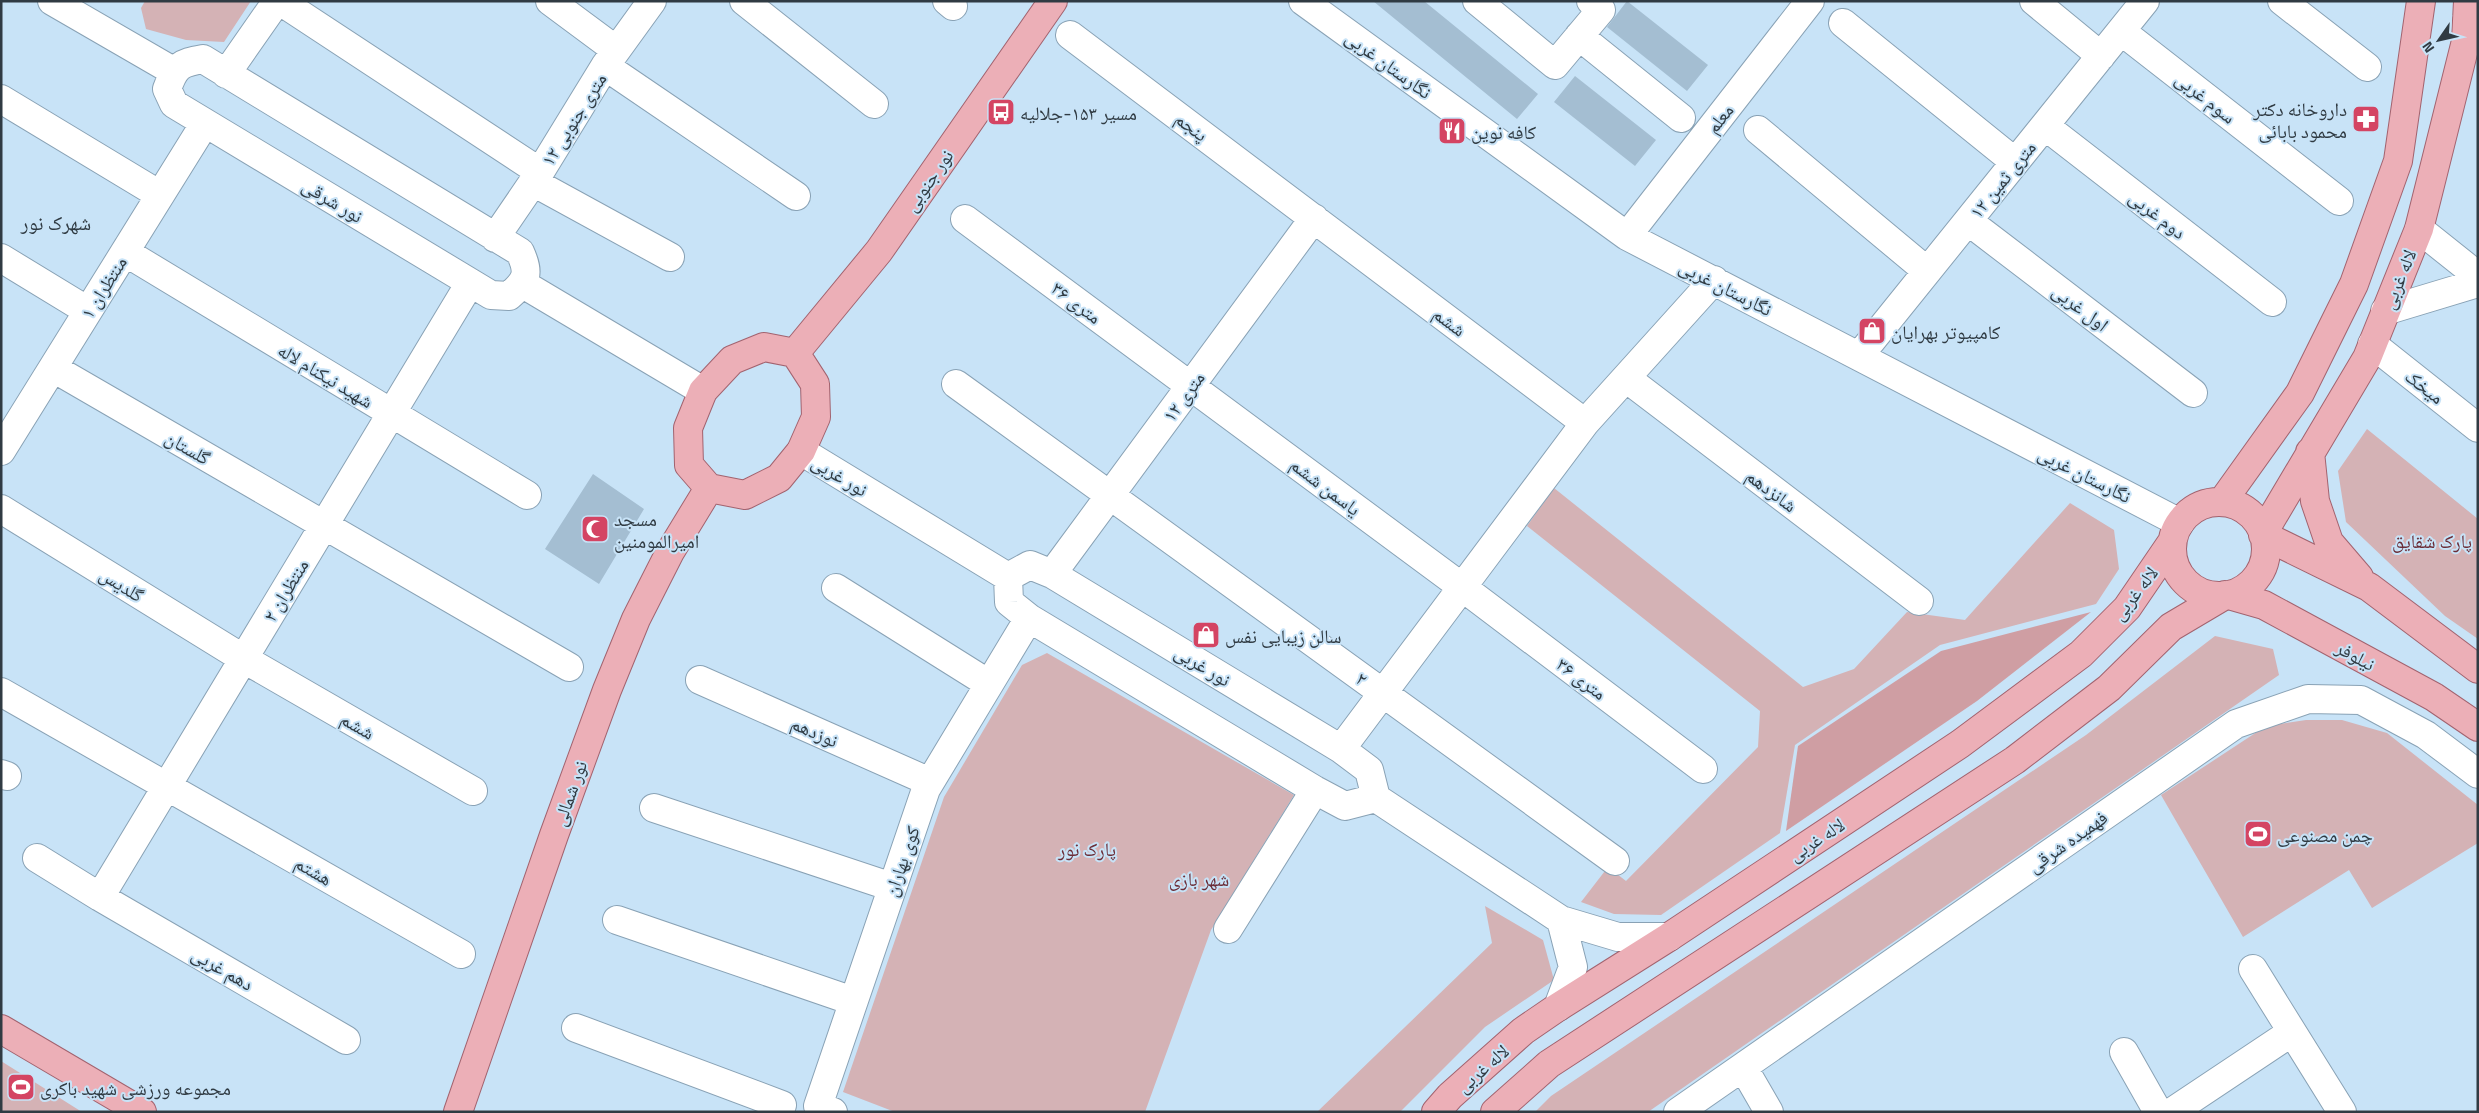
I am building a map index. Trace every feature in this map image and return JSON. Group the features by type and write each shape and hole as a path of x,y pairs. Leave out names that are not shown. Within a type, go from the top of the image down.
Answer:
{"main road":[{"name":"نور جنوبی","path":"795,354 879,251 1053,1"},
{"name":"لاله غربی","path":"2222,502 2300,393 2354,284 2398,161 2421,1"},
{"name":"لاله غربی","path":"2263,534 2367,358 2419,229 2466,41 2468,1"},
{"path":"764,347 795,354 815,384 816,418 801,451 779,478 745,495 709,488 689,464 688,428 703,391 732,360 764,347"},
{"path":"2310,452 2315,501 2329,542 2369,588"},
{"name":"نور شمالی","path":"458,1112 554,835 607,690 636,619 670,552 709,488"},
{"path":"1495,1112 1549,1064 2015,760 2108,688 2171,627 2227,595 2243,589 2255,579 2263,565 2266,549 2263,534 2247,511 2235,505 2222,502 2198,506 2176,532 2172,557 2177,571 2186,583 2206,594 2227,595"},
{"name":"لاله غربی","path":"1436,1112 1450,1096 1524,1031 1558,1006 1668,937 1960,744 2081,654 2127,608 2176,532"},
{"path":"2263,534 2369,588 2478,669"},
{"name":"نیلوفر","path":"2227,595 2264,605 2434,697 2478,727"},
{"path":"1,1029 142,1112"}],"street":[{"path":"52,1 173,71 186,62 203,59 520,252 526,268 523,284 703,391"},
{"path":"226,74 279,1 537,177 670,257"},
{"path":"550,1 611,58 796,196"},
{"name":"۱۲ متری جنوبی","path":"495,238 537,177 611,58 652,1"},
{"path":"744,1 874,104"},
{"name":"نگارستان غربی","path":"1303,1 1627,236 1859,356 2176,532"},
{"path":"1477,1 1555,65 1601,10 1591,1"},
{"name":"معلم","path":"1627,236 1810,1"},
{"path":"2034,1 2100,56"},
{"name":"۱۲ متری ثمین","path":"1859,356 2145,1"},
{"path":"2282,1 2367,67"},
{"path":"1843,23 2015,162"},
{"name":"سوم غربی","path":"2121,31 2339,201"},
{"name":"پنجم","path":"1070,35 1314,218"},
{"path":"1579,36 1681,118"},
{"name":"نور شرقی","path":"173,71 168,89 174,104 205,123 491,295 509,296 523,284"},
{"path":"1,99 160,195"},
{"name":"منتظران ۱","path":"1,451 11,415 53,368 205,123"},
{"name":"دوم غربی","path":"2044,126 2272,302"},
{"path":"1758,130 1927,271"},
{"name":"۱۲ متری","path":"1052,574 1314,218"},
{"name":"ششم","path":"1314,218 1585,423"},
{"name":"۳۶ متری","path":"965,219 1190,386"},
{"name":"اول غربی","path":"1968,221 2194,394"},
{"path":"2419,229 2478,276"},
{"name":"شهید نیکنام لاله","path":"125,252 528,495"},
{"path":"1,258 88,311"},
{"path":"1341,748 1585,423 1714,280"},
{"path":"2385,311 2478,282"},
{"name":"منتظران ۲","path":"100,897 470,283"},
{"name":"میخک","path":"2372,344 2478,428"},
{"name":"گلستان","path":"53,368 569,667"},
{"name":"شانزدهم","path":"1626,378 1919,601"},
{"name":"۲","path":"956,384 1615,860"},
{"name":"یاسمن ششم","path":"1190,386 1462,587"},
{"name":"نور غربی","path":"801,451 1008,577 1030,565 1052,574 1341,748 1369,770 1376,798"},
{"name":"گلدیس","path":"1,509 244,659"},
{"path":"1008,577 1008,602 1029,618 1315,790 1346,806 1376,798 1562,920 1618,937 1668,937"},
{"name":"۳۶ متری","path":"1462,587 1703,769"},
{"path":"836,588 990,684"},
{"name":"کوی بهاران","path":"825,1109 853,1001 926,789 1029,618"},
{"name":"ششم","path":"244,659 473,791"},
{"name":"نوزدهم","path":"700,680 930,782"},
{"name":"هشتم","path":"1,692 461,954"},
{"name":"فهمیده شرقی","path":"1678,1112 2236,724 2308,699 2361,700 2426,735 2478,774"},
{"path":"1228,929 1315,790"},
{"path":"654,808 892,887"},
{"name":"دهم غربی","path":"37,858 100,897 346,1040"},
{"path":"617,920 853,1001"},
{"path":"1558,1006 1573,967 1562,920"},
{"path":"2253,969 2342,1112"},
{"path":"576,1028 781,1108 825,1109"},
{"path":"2172,1112 2292,1032"},
{"path":"2124,1052 2158,1112"},
{"path":"1743,1067 1769,1112"}],"green space":[{"path":"145,1 251,1 224,42 186,40 146,29 141,8"},
{"name":"پارک شقایق","path":"2367,429 2478,519 2478,639 2445,616 2346,522 2338,471"},
{"path":"1554,488 1803,687 1854,669 1907,612 1965,620 2070,503 2114,530 2119,569 2096,604 1940,645 1795,745 1780,833 1661,915 1614,914 1581,902 1608,867 1626,881 1758,747 1760,711 1527,526"},
{"path":"2215,636 2273,649 2279,675 1648,1112 1535,1112 1551,1096 2086,735"},
{"name":"پارک نور","path":"1047,653 1294,795 1211,930 1145,1112 895,1112 843,1092 944,797 1022,665"},
{"path":"2306,720 2342,720 2387,733 2478,805 2478,843 2372,908 2349,870 2243,937 2161,795 2266,726"},
{"path":"1485,906 1543,940 1554,980 1485,1027 1400,1112 1317,1112 1492,943"},
{"name":"مجموعه ورزشی شهید باکری","path":"1,1061 82,1112 1,1112"}],"shaded area":[{"path":"2091,612 1977,701 1786,831 1798,746 1941,651"}],"building":[{"path":"1373,1 1424,1 1538,94 1517,119"},
{"path":"1627,1 1708,65 1687,91 1607,27"},
{"path":"1575,76 1656,140 1635,166 1554,102"},
{"name":"مسجد امیرالمومنین","path":"593,474 644,509 599,584 545,549"}],"place":[{"name":"مسیر ۱۵۳-جلالیه","path":"1001,112"},
{"name":"داروخانه دکتر محمود بابائی","path":"2366,119"},
{"name":"کافه نوین","path":"1452,131"},
{"name":"کامپیوتر بهرایان","path":"1872,331"},
{"name":"مسجد امیرالمومنین","path":"595,529"},
{"name":"سالن زیبایی نفس","path":"1206,635"},
{"name":"چمن مصنوعی","path":"2258,834"},
{"name":"مجموعه ورزشی شهید باکری","path":"21,1087"}],"district":[{"name":"شهرک نور","path":"56,222"}],"park label":[{"name":"شهر بازی","path":"1199,878"}]}
